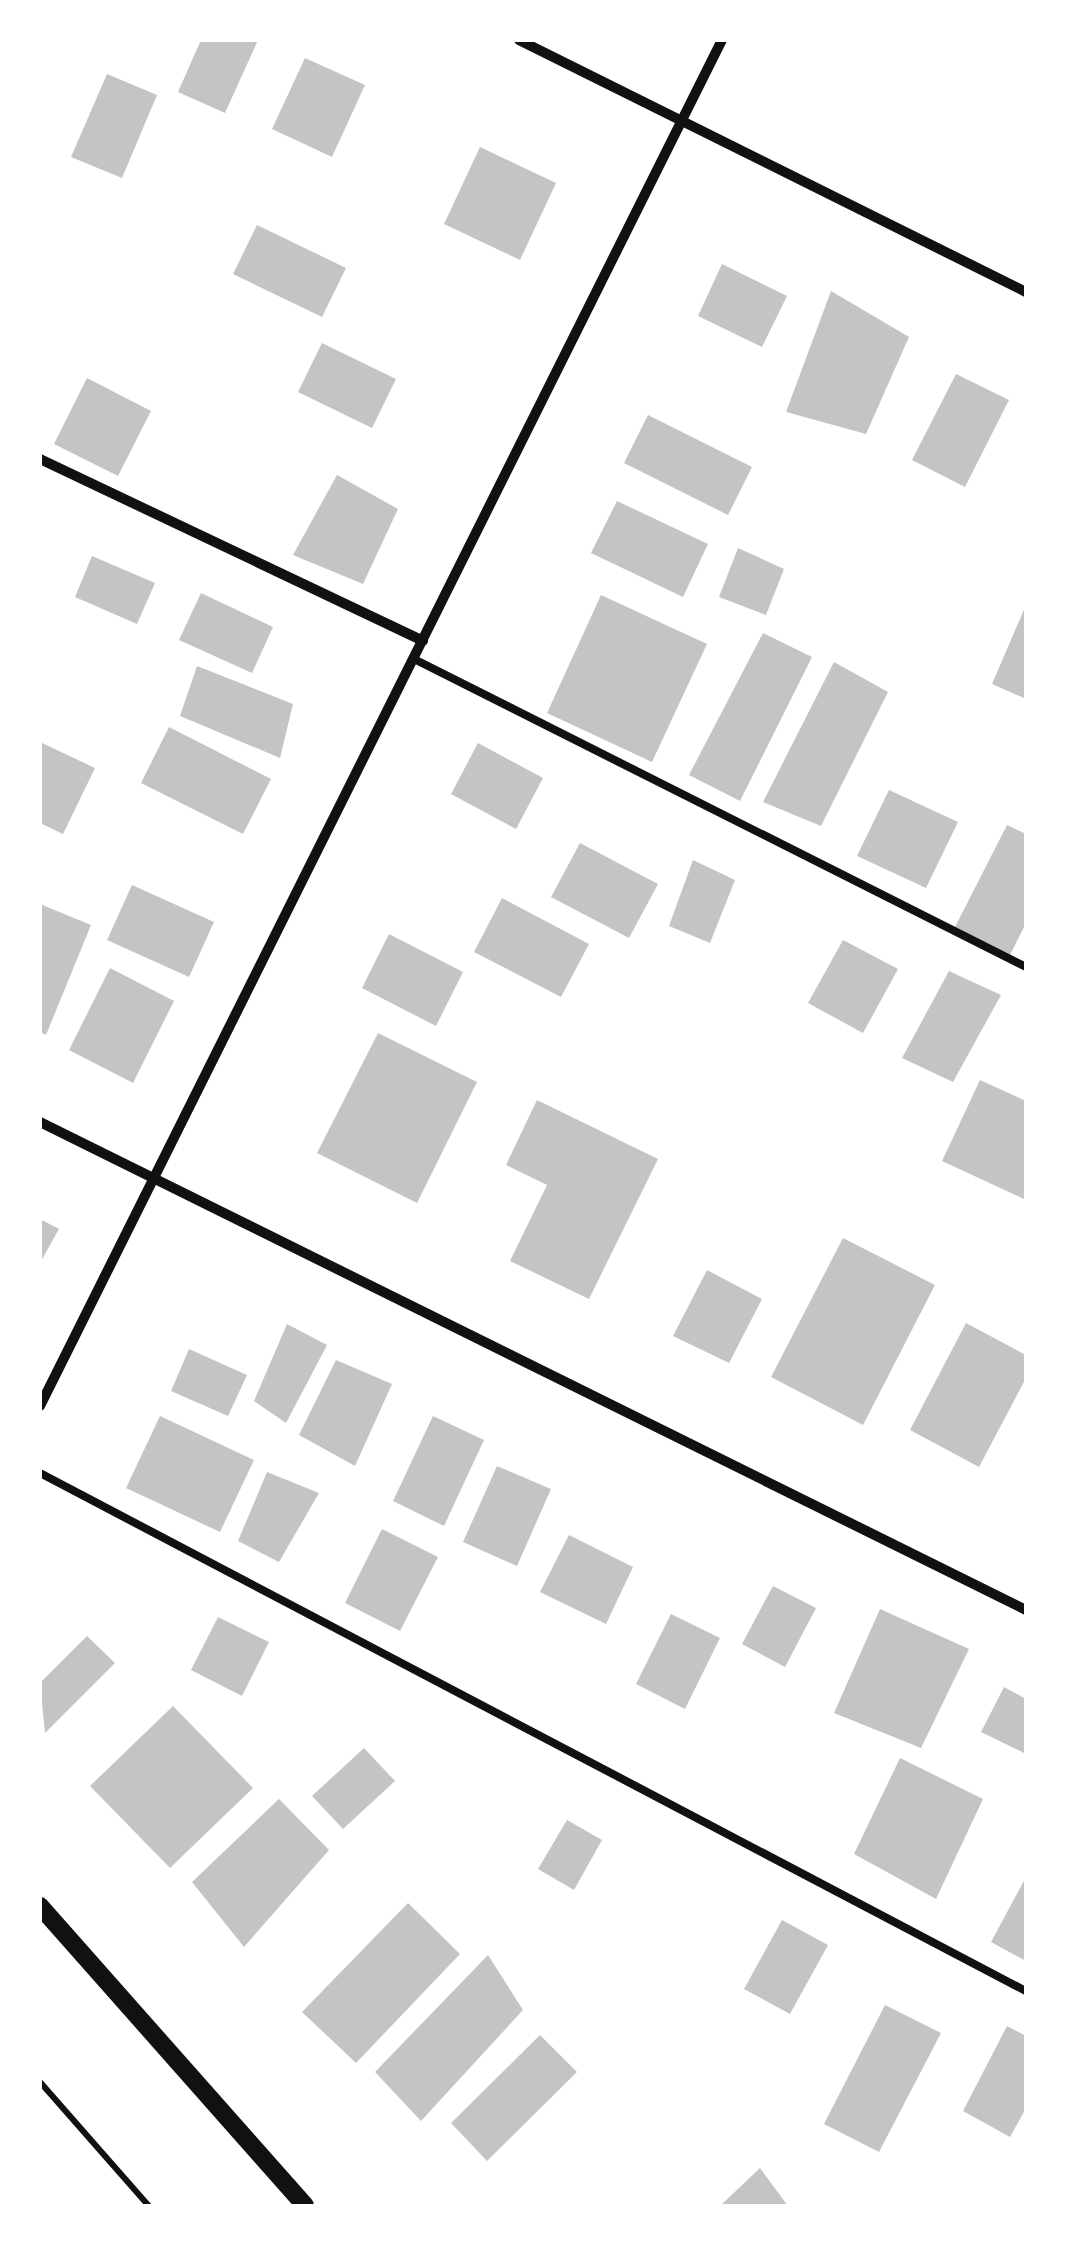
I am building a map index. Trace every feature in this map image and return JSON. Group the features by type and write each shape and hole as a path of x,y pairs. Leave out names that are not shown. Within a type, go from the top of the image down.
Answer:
{"street":[{"path":"519,40 680,124 1026,292"},
{"path":"40,1406 722,40"},
{"path":"40,459 422,641"},
{"path":"40,1122 151,1181 1026,1610"},
{"path":"40,1906 304,2206"}],"lane":[{"path":"414,659 1026,967"},
{"path":"40,1473 1026,1991"}],"path":[{"path":"40,2082 150,2206"}],"building":[{"path":"201,40 258,40 225,113 178,92"},
{"path":"305,58 365,85 332,157 272,129"},
{"path":"107,74 157,95 122,178 71,157"},
{"path":"480,147 556,183 520,260 444,224"},
{"path":"257,225 346,268 322,317 233,274"},
{"path":"722,264 787,296 762,347 698,316"},
{"path":"831,291 909,337 866,434 786,412"},
{"path":"322,343 396,379 372,428 298,392"},
{"path":"956,374 1009,400 965,487 912,460"},
{"path":"87,378 151,411 118,476 54,444"},
{"path":"648,415 752,467 728,515 624,463"},
{"path":"337,475 398,509 363,584 293,555"},
{"path":"617,501 708,544 683,597 591,553"},
{"path":"738,548 784,569 766,615 719,597"},
{"path":"92,556 155,583 137,624 75,597"},
{"path":"201,593 273,627 252,673 179,640"},
{"path":"601,595 707,644 652,762 547,713"},
{"path":"1026,605 1026,699 992,684"},
{"path":"763,633 812,657 740,801 689,775"},
{"path":"834,662 888,692 821,826 763,802"},
{"path":"197,666 293,704 280,758 180,716"},
{"path":"169,727 271,779 243,834 141,783"},
{"path":"40,742 95,768 63,834 40,823"},
{"path":"478,743 543,778 516,829 451,794"},
{"path":"889,790 958,822 926,888 857,856"},
{"path":"1007,825 1026,834 1026,923 1009,957 954,929"},
{"path":"580,843 658,884 629,938 551,897"},
{"path":"693,860 735,880 710,943 669,926"},
{"path":"132,885 214,922 189,977 107,940"},
{"path":"502,898 589,944 561,997 474,952"},
{"path":"40,904 91,925 46,1035 40,1032"},
{"path":"389,934 463,972 436,1026 362,988"},
{"path":"843,940 898,969 863,1033 808,1003"},
{"path":"110,968 174,1001 133,1083 69,1050"},
{"path":"949,971 1001,995 953,1082 902,1058"},
{"path":"378,1033 477,1082 417,1203 317,1153"},
{"path":"980,1080 1026,1101 1026,1200 942,1161"},
{"path":"537,1100 658,1159 589,1299 510,1261 547,1185 506,1165"},
{"path":"40,1219 59,1229 40,1263"},
{"path":"843,1238 935,1285 863,1425 771,1377"},
{"path":"707,1270 762,1299 729,1363 673,1336"},
{"path":"966,1323 1026,1355 1026,1378 979,1467 910,1430"},
{"path":"287,1324 327,1345 286,1423 254,1401"},
{"path":"189,1349 247,1375 228,1416 171,1391"},
{"path":"336,1360 392,1384 355,1466 299,1435"},
{"path":"160,1416 254,1460 220,1532 126,1488"},
{"path":"433,1416 484,1440 444,1526 393,1501"},
{"path":"497,1466 551,1489 517,1566 463,1542"},
{"path":"267,1472 319,1493 279,1562 238,1541"},
{"path":"382,1529 438,1557 400,1631 345,1603"},
{"path":"569,1535 633,1567 606,1624 540,1592"},
{"path":"773,1586 816,1608 785,1667 742,1644"},
{"path":"880,1609 969,1649 921,1748 834,1713"},
{"path":"671,1614 720,1638 685,1709 636,1684"},
{"path":"218,1617 269,1642 242,1696 191,1670"},
{"path":"87,1636 115,1663 45,1733 40,1683"},
{"path":"1004,1687 1026,1699 1026,1754 981,1732"},
{"path":"173,1706 253,1788 170,1868 90,1786"},
{"path":"364,1748 395,1781 343,1829 312,1796"},
{"path":"900,1758 983,1799 936,1899 854,1854"},
{"path":"279,1799 329,1850 244,1947 192,1882"},
{"path":"567,1820 602,1840 574,1890 538,1869"},
{"path":"1026,1877 1026,1961 991,1942"},
{"path":"408,1903 460,1954 356,2063 302,2012"},
{"path":"782,1920 828,1945 790,2014 744,1989"},
{"path":"488,1955 523,2010 421,2121 375,2072"},
{"path":"885,2005 941,2033 879,2152 824,2124"},
{"path":"1007,2026 1026,2036 1026,2108 1010,2137 963,2111"},
{"path":"540,2035 577,2072 487,2161 451,2123"},
{"path":"760,2168 788,2206 720,2206"}]}
